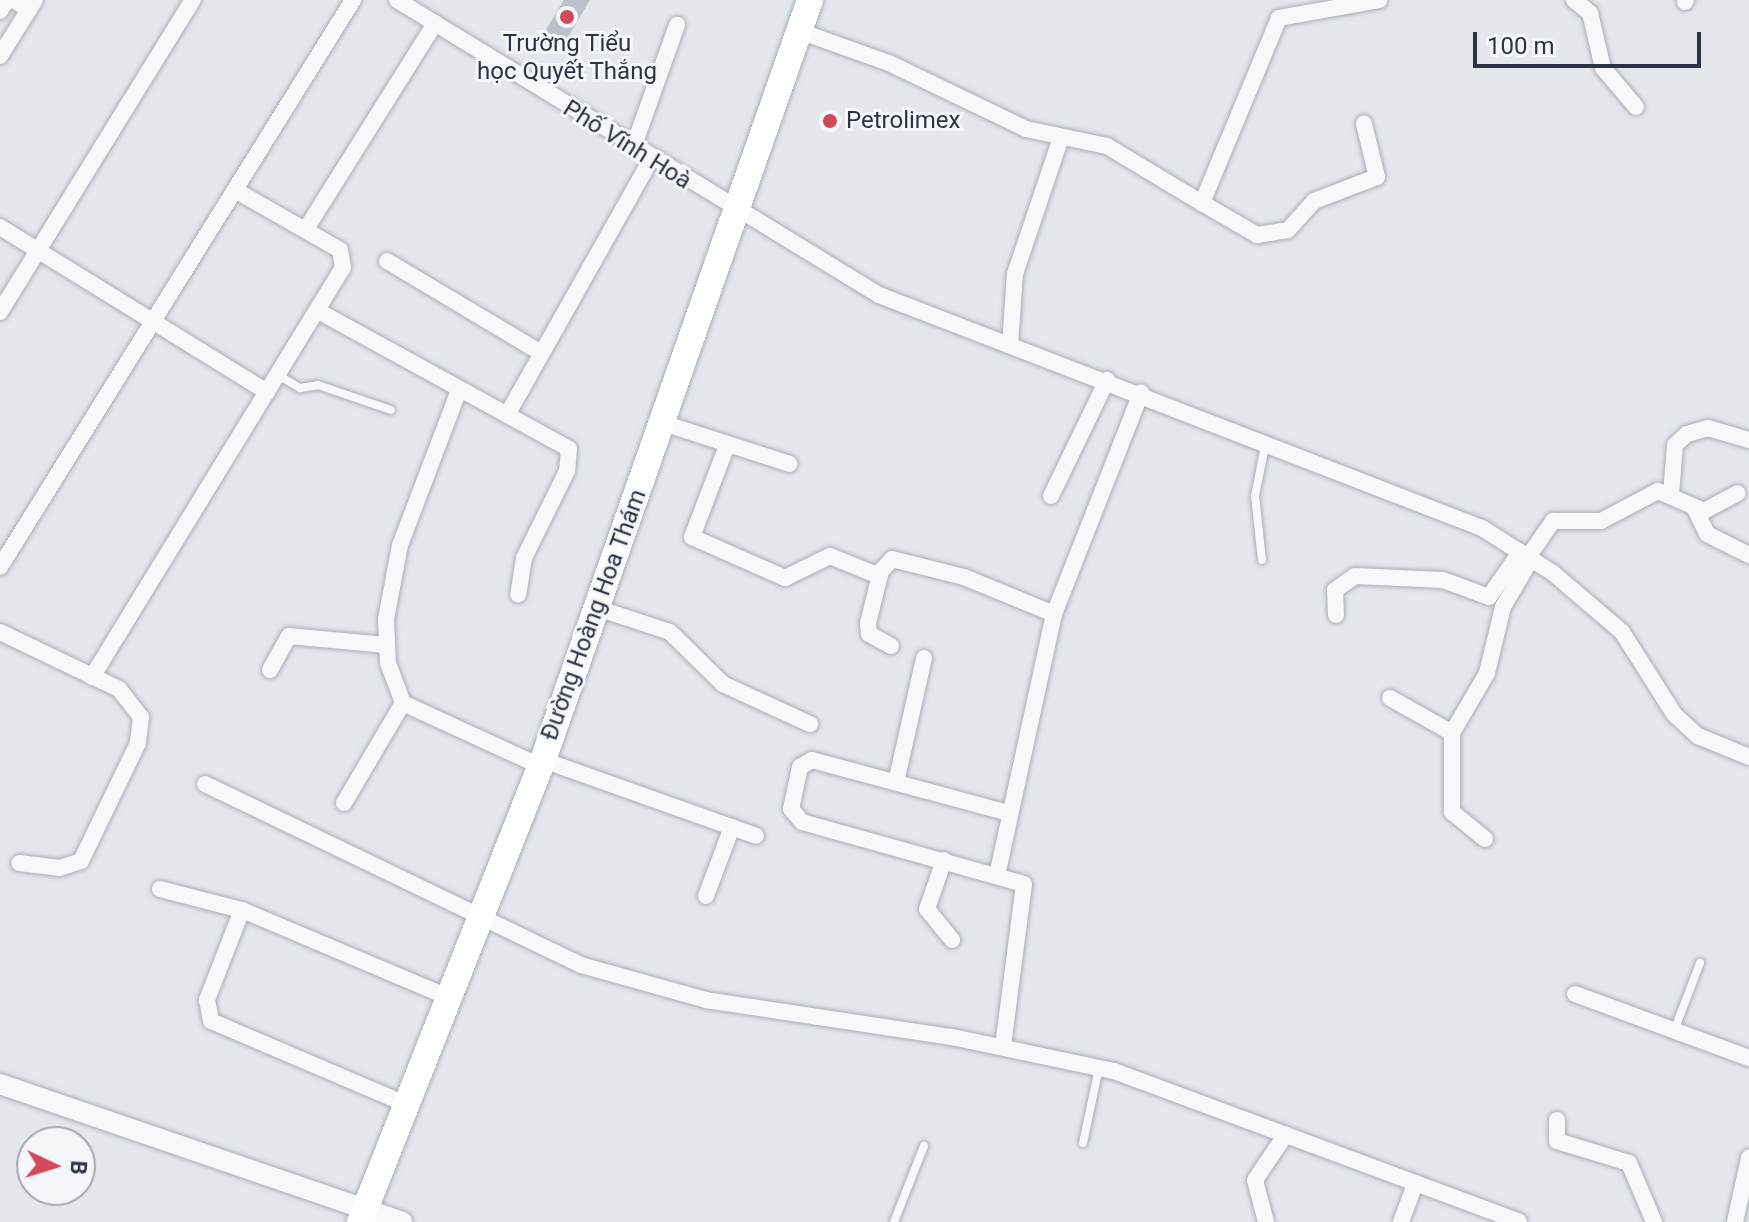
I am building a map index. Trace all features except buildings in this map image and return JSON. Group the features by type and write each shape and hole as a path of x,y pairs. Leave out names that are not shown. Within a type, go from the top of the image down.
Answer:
{"main road":[{"name":"Đường Hoàng Hoa Thám","path":"364,1216 453,999 541,763 810,0"}],"street":[{"path":"0,11 7,0"},
{"path":"0,56 32,5 14,0"},
{"path":"0,312 193,0"},
{"path":"0,567 353,0"},
{"name":"Phố Vĩnh Hoà","path":"397,0 736,212 879,295 1141,393 1265,446 1458,518 1526,556 1622,632 1674,714 1698,736 1749,757"},
{"path":"1202,203 1279,18 1379,0"},
{"path":"1574,0 1590,13 1603,68 1636,107"},
{"path":"306,229 435,23"},
{"path":"633,148 677,25"},
{"path":"799,31 1060,140 1128,155 1257,235 1288,230 1314,201 1377,177 1364,124"},
{"path":"1010,345 1015,274 1060,140"},
{"path":"507,415 538,351 651,159"},
{"path":"92,677 267,392 320,312 345,262 306,229 235,190"},
{"path":"0,227 267,392"},
{"path":"387,261 538,351"},
{"path":"320,312 569,449 567,471 528,546 518,595"},
{"path":"1051,496 1107,380"},
{"path":"344,803 403,703 386,645 400,545 459,390"},
{"path":"998,871 1054,614 1141,393"},
{"path":"663,423 726,448 790,464"},
{"path":"1671,494 1675,445 1687,434 1708,428 1749,440"},
{"path":"726,448 692,537 785,578 830,556 879,576"},
{"path":"1336,615 1335,590 1355,576 1443,580 1489,597 1553,521 1587,525 1642,495 1671,494 1704,511 1738,493"},
{"path":"1694,507 1707,534 1749,555"},
{"path":"1485,839 1452,812 1452,733 1487,673 1503,607 1526,556"},
{"path":"891,646 869,634 879,576 892,559 922,564 1054,614"},
{"path":"594,607 670,632 723,684 810,724"},
{"path":"0,632 92,677 137,705 138,743 81,861 60,868 19,863"},
{"path":"270,670 289,636 386,645"},
{"path":"897,778 924,658"},
{"path":"1390,698 1452,733"},
{"path":"403,703 541,763 756,836"},
{"path":"1003,1046 1026,891 998,871 944,860 792,814 806,760 897,778 949,801 1009,813"},
{"path":"205,784 484,918 634,983 1003,1046 1099,1067 1519,1222"},
{"path":"706,896 732,827"},
{"path":"944,860 927,909 952,940"},
{"path":"160,889 242,910 453,999"},
{"path":"242,910 207,1000 211,1021 410,1106"},
{"path":"1575,994 1749,1058"},
{"path":"0,1084 364,1216 402,1222"},
{"path":"1557,1120 1557,1141 1629,1163 1654,1222"},
{"path":"1266,1222 1255,1180 1286,1134"},
{"path":"1735,1222 1749,1158"},
{"path":"1401,1222 1415,1184"}],"lane":[{"path":"278,375 300,388 318,385 391,410"},
{"path":"1262,560 1255,496 1265,446"},
{"path":"1674,1031 1700,963"},
{"path":"1083,1143 1099,1067"},
{"path":"894,1222 924,1146"}],"place":[{"name":"Trường Tiểu học Quyết Thắng","path":"567,17"},
{"name":"Petrolimex","path":"830,121"}]}
